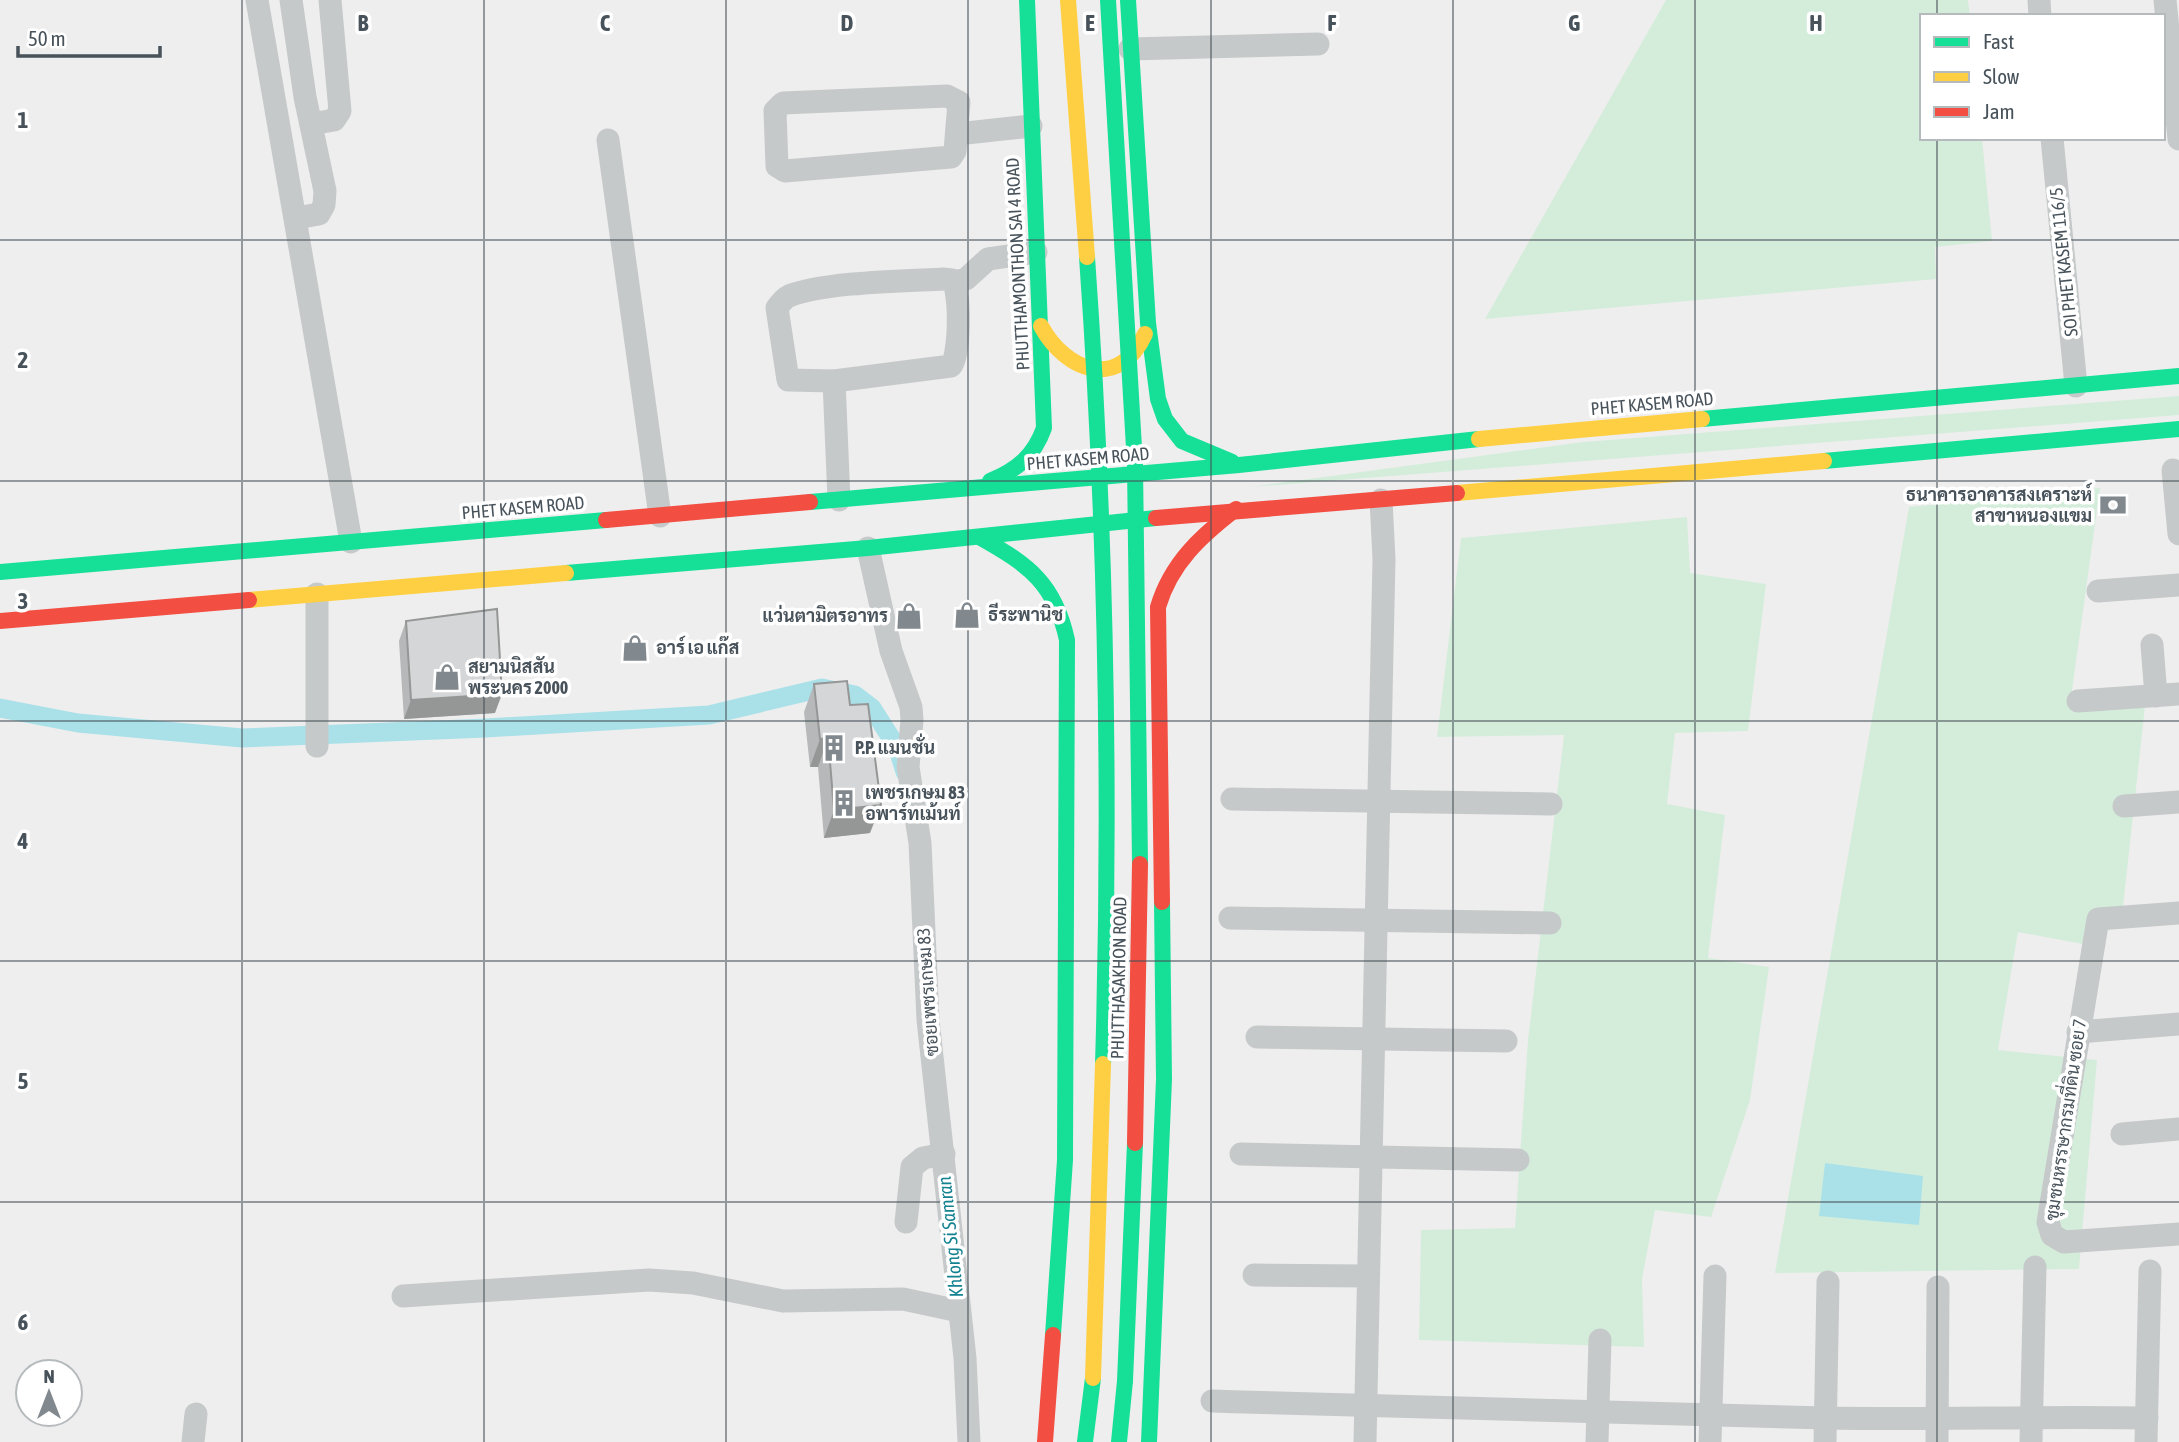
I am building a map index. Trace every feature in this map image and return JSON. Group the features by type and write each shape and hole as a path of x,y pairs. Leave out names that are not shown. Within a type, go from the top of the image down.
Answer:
{"main road":[{"name":"PHUTTHAMONTHON SAI 4 ROAD","path":"974,488 1010,474 1027,462 1039,445 1044,416 1027,0"},
{"name":"PHUTTHASAKHON ROAD","path":"1068,0 1101,517 1105,729 1104,956 1093,1378 1085,1442"},
{"name":"PHUTTHASAKHON ROAD","path":"1108,0 1136,515 1140,668 1136,1145 1125,1381 1119,1442"},
{"path":"1128,0 1148,323 1154,379 1165,419 1182,441 1239,465"},
{"path":"1041,326 1065,359 1086,368 1103,369 1132,356 1143,340 1148,323"},
{"name":"PHET KASEM ROAD","path":"0,572 1239,465 1466,440 2179,376"},
{"path":"0,621 868,548 1236,509 1381,499 2179,429"},
{"path":"1149,1442 1164,1079 1158,607 1162,587 1187,551 1204,533 1236,509"},
{"path":"981,538 1031,569 1053,593 1064,615 1067,640 1065,1160 1045,1442"},
{"path":"1068,767 1073,744 1086,723 1097,716 1111,714 1131,718 1143,725 1150,737 1160,771"}],"street":[{"path":"257,0 351,542"},
{"path":"291,0 325,191 320,214 296,218"},
{"path":"311,124 334,120 340,111 330,0"},
{"path":"2165,0 2179,139"},
{"path":"1130,49 1318,44"},
{"path":"947,96 958,102 957,134 951,158 942,160 785,171 777,166 775,111 783,103 947,96"},
{"path":"957,134 1031,126"},
{"path":"608,140 660,516"},
{"name":"SOI PHET KASEM 116/5","path":"2052,140 2077,386"},
{"path":"955,282 957,348 956,360 951,366 834,381 788,380 784,373 778,308 782,300 806,291 887,282 943,279 955,282 966,278 988,259 1036,252"},
{"path":"834,381 839,500"},
{"path":"2173,470 2179,534"},
{"path":"1366,1442 1384,559 1381,499"},
{"name":"ซอยเพชรเกษม 83","path":"868,548 891,651 911,707 908,767 920,843 928,1020 960,1311 969,1442"},
{"path":"2098,591 2179,585"},
{"path":"317,594 317,746"},
{"path":"2078,701 2168,695 2152,645"},
{"path":"1232,799 1551,804"},
{"path":"2124,806 2179,802"},
{"name":"ชุมชนหรรษากรมที่ดิน ซอย 7","path":"2179,913 2098,919 2048,1222 2053,1235 2064,1242 2179,1234"},
{"path":"1230,918 1550,923"},
{"path":"2078,1032 2179,1024"},
{"path":"1257,1037 1506,1041"},
{"path":"2122,1134 2179,1129"},
{"path":"906,1222 912,1167 923,1158 944,1154"},
{"path":"1241,1154 1518,1160"},
{"path":"2031,1442 2035,1267"},
{"path":"2146,1442 2150,1271"},
{"path":"1254,1275 1368,1276"},
{"path":"1710,1442 1715,1276"},
{"path":"403,1296 649,1280 693,1283 783,1301 892,1298 960,1311"},
{"path":"1825,1442 1828,1282"},
{"path":"1937,1431 1938,1287"},
{"path":"1597,1442 1600,1340"},
{"path":"1212,1401 1598,1414 1825,1418 1937,1431 2031,1415 2147,1418"},
{"path":"193,1442 196,1414"}],"green space":[{"path":"1666,0 1968,0 1970,14 1920,14 1920,140 1982,140 1992,241 1935,247 1936,279 1485,319"},
{"path":"2179,396 2179,415 1250,487 1583,442"},
{"path":"2100,488 2071,698 2147,688 2123,907 2104,929 2104,948 2018,932 1998,1050 2097,1060 2079,1269 1775,1273 1909,507"},
{"path":"1687,517 1690,573 1766,584 1748,731 1675,733 1667,804 1725,815 1708,958 1769,967 1750,1100 1711,1217 1655,1210 1642,1279 1644,1347 1419,1340 1421,1230 1515,1228 1528,1040 1564,735 1437,737 1461,538"}],"water":[{"path":"1825,1163 1923,1176 1919,1225 1819,1216"}],"building":[{"name":"สยามนิสสัน พระนคร 2000","path":"497,609 502,694 411,700 406,621"},
{"path":"847,681 850,705 868,704 881,805 834,810 828,738 820,739 814,684"}],"waterway":[{"path":"0,708 78,723 242,738 709,715 822,688 855,695 872,708 898,749 905,772"}],"traffic: fast":[{"path":"990,481 1023,461 1035,447 1044,428 1027,0"},
{"path":"1108,0 1135,465 1140,864"},
{"path":"1128,0 1148,323 1158,399 1165,419 1182,441 1232,462"},
{"path":"1087,257 1099,459 1105,660 1107,862 1103,1064"},
{"path":"1702,419 2179,376"},
{"path":"1824,461 2179,429"},
{"path":"810,502 1239,465 1479,439"},
{"path":"566,573 868,548 1156,518"},
{"path":"0,572 606,520"},
{"path":"981,538 1013,557 1037,578 1055,604 1067,640 1065,1160 1053,1335"},
{"path":"1149,1442 1164,1079 1162,902"},
{"path":"1125,1381 1135,1143"},
{"path":"1085,1442 1093,1378"},
{"path":"1119,1442 1125,1381"}],"traffic: slow":[{"path":"1068,0 1087,257"},
{"path":"1041,326 1064,355 1093,369 1107,369 1121,363 1134,352 1145,334"},
{"path":"1479,439 1702,419"},
{"path":"1457,493 1824,461"},
{"path":"249,600 566,573"},
{"path":"1093,1378 1103,1064"}],"traffic: jam":[{"path":"1156,518 1457,493"},
{"path":"606,520 810,502"},
{"path":"1162,902 1158,607 1179,564 1199,540 1236,509"},
{"path":"0,621 249,600"},
{"path":"1135,1143 1140,864"},
{"path":"1045,1442 1053,1335"}],"place":[{"name":"ธนาคารอาคารสงเคราะห์ สาขาหนองแขม","path":"2113,505"},
{"name":"ธีระพานิช","path":"967,615"},
{"name":"แว่นตามิตรอาทร","path":"909,616"},
{"name":"อาร์ เอ แก๊ส","path":"635,648"},
{"name":"สยามนิสสัน พระนคร 2000","path":"447,677"},
{"name":"P.P. แมนชั่น","path":"834,748"},
{"name":"เพชรเกษม 83 อพาร์ทเม้นท์","path":"844,803"}],"water label":[{"name":"Khlong Si Samran","path":"950,1237"}]}
